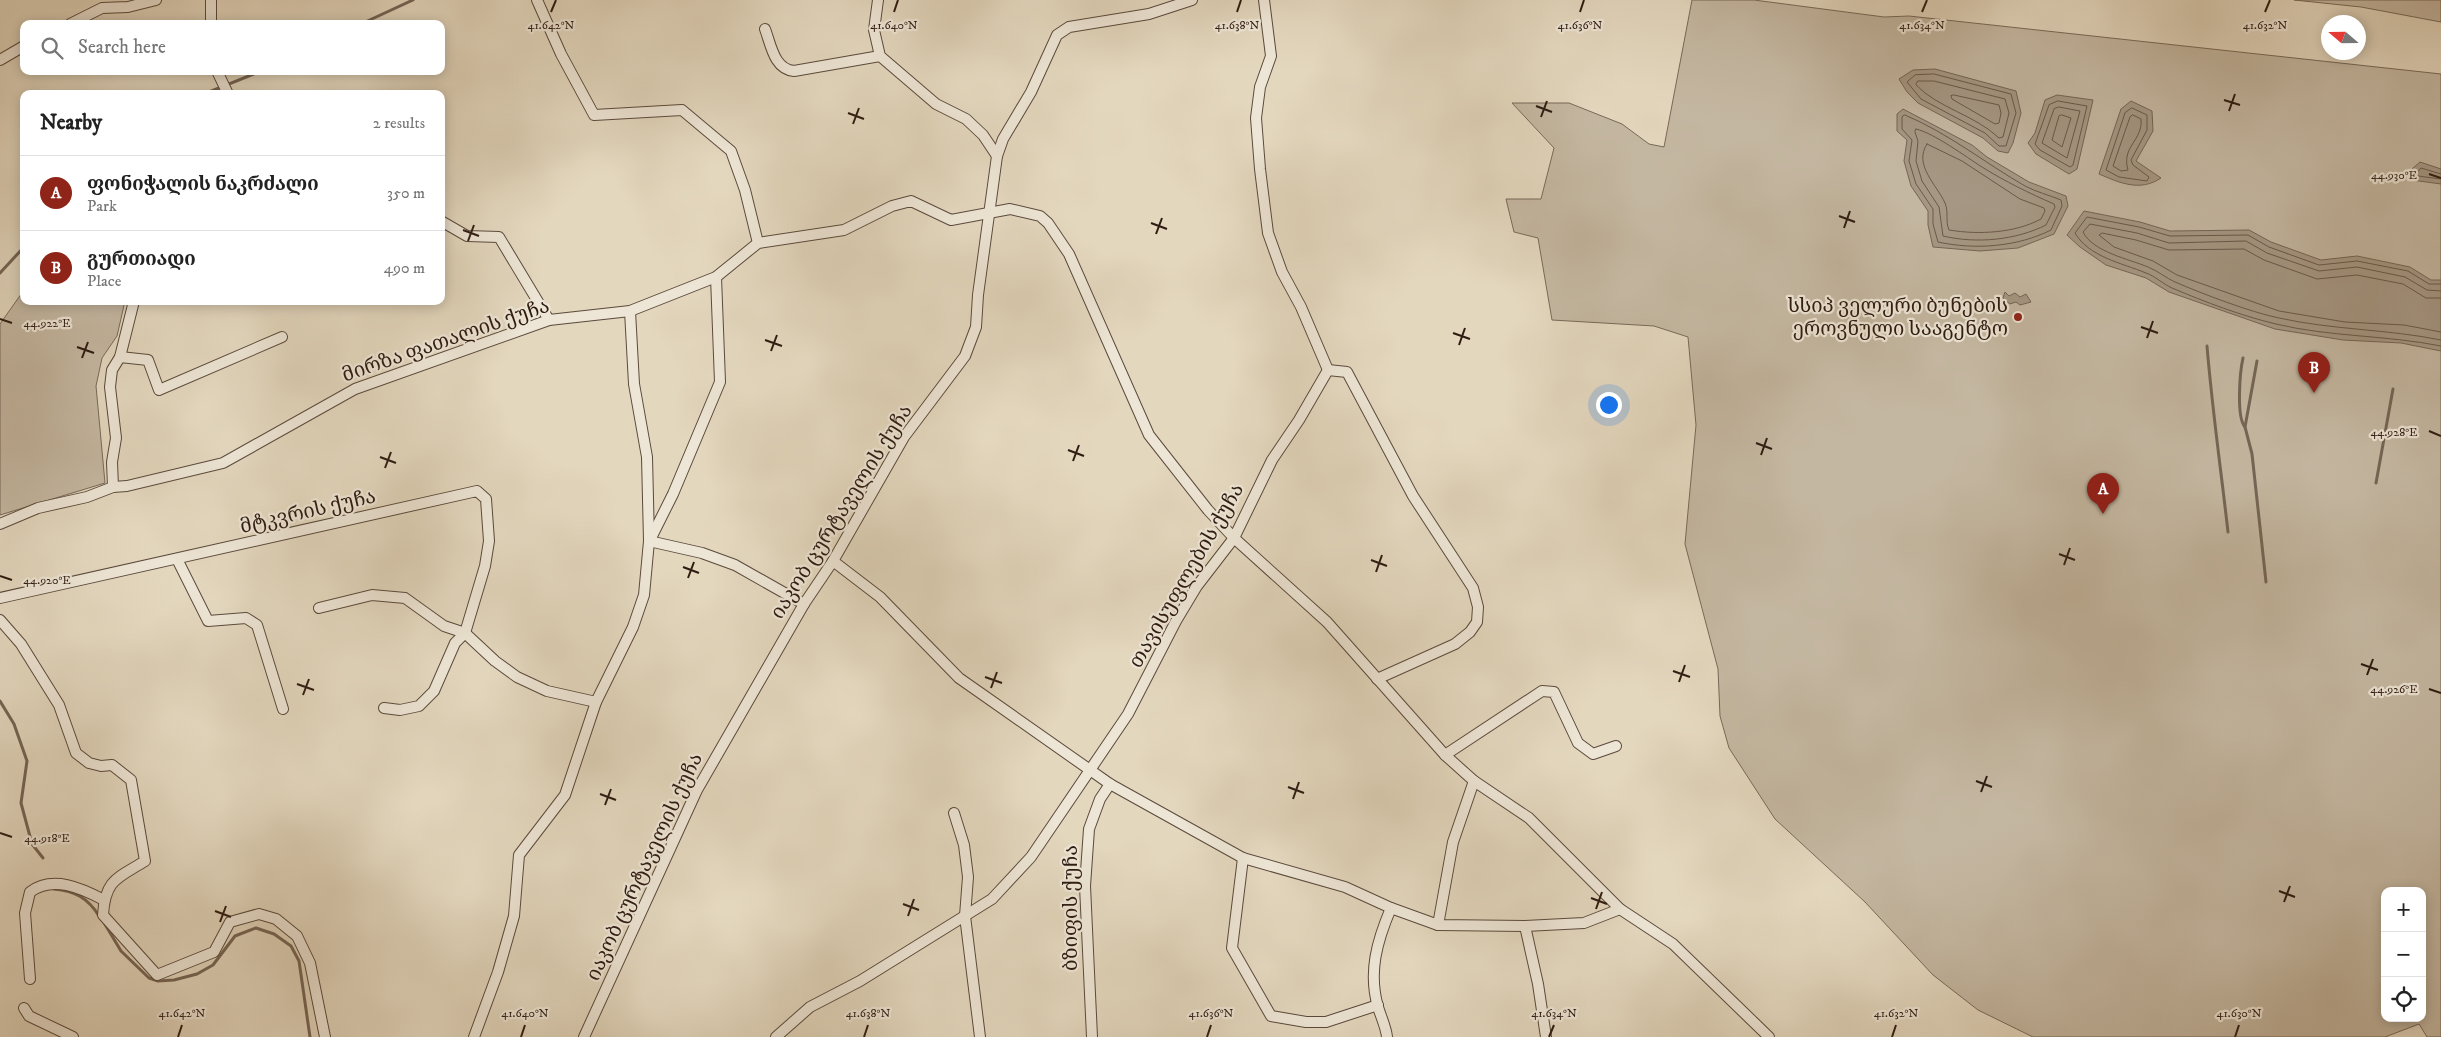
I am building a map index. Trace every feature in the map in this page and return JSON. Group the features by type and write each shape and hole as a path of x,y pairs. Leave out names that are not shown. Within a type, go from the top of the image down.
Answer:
{"street":[{"path":"78,20 102,8 156,0"},
{"path":"211,0 211,20"},
{"path":"537,0 561,54 594,115 682,110 731,151 745,190 758,243 844,230 892,206 911,201 951,220 1010,209 1040,216 1048,223 1069,254 1149,435 1208,510 1234,538 1327,622 1445,755 1474,781 1529,818 1620,909 1674,944 1770,1037"},
{"path":"878,0 874,30 880,56 936,104 966,119 983,135 997,156"},
{"path":"997,156 1003,139 1031,92 1057,36 1069,28 1149,14 1192,0"},
{"path":"1264,0 1271,56 1260,87 1256,118 1268,233 1282,272 1301,307 1328,370 1347,372 1413,496 1473,588 1478,607 1477,622 1470,632 1454,644 1377,679"},
{"path":"765,29 778,64 786,70 794,71 880,56"},
{"path":"0,60 20,48"},
{"path":"219,75 226,90"},
{"name":"იაკობ ცურტაველის ქუჩა","path":"584,1037 697,790 804,604 833,561 904,437 965,356 976,327 978,295 997,156"},
{"path":"445,223 467,236 499,237 549,320"},
{"name":"მირზა ფათალის ქუჩა","path":"0,524 38,508 87,497 113,487 127,486 223,463 355,390 549,320 630,311 716,277 758,243"},
{"path":"649,541 673,494 720,382 716,277"},
{"path":"113,487 112,462 116,438 110,387 112,370 120,357 133,305"},
{"path":"474,1037 498,972 514,916 519,855 565,795 596,702 633,627 644,596 649,541 647,457 634,384 630,311"},
{"path":"120,357 148,360 159,390 282,337"},
{"name":"თავისუფლების ქუჩა","path":"776,1037 810,1008 860,981 992,899 1031,858 1128,714 1176,621 1197,586 1234,538 1272,460 1299,420 1328,370"},
{"name":"მტკვრის ქუჩა","path":"0,598 477,491 486,499 489,541 485,566 465,633"},
{"path":"649,541 702,553 735,566 804,604"},
{"path":"177,559 208,621 246,618 257,625 283,709"},
{"path":"833,561 880,597 959,678 1110,784 1243,858 1345,887 1392,908 1438,925 1525,926 1584,923 1620,909"},
{"path":"319,608 372,595 405,598 444,626 465,633 495,661 517,677 547,691 596,702"},
{"path":"0,620 21,644 59,705 76,753 90,763 101,766 112,765 131,780 146,861 109,884 104,900 103,914 156,975 214,952 230,922 259,914 276,919 297,936 310,963 325,1037"},
{"path":"384,708 400,710 419,706 434,691 455,643 465,633"},
{"path":"1445,755 1542,691 1554,692 1578,743 1594,754 1616,746"},
{"path":"1438,925 1453,842 1474,781"},
{"name":"ბზიფის ქუჩა","path":"1092,1037 1088,998 1085,886 1089,829 1100,798 1110,784"},
{"path":"954,813 964,845 968,877 965,916 980,1037"},
{"path":"1243,858 1232,948 1272,1016 1306,1022 1326,1022 1378,1006"},
{"path":"30,979 25,913 30,892 41,884 56,883 89,892 104,900"},
{"path":"1388,1037 1378,1006 1373,963 1380,934 1392,908"},
{"path":"1525,926 1538,984 1546,1037"},
{"path":"24,1008 29,1016 73,1037"}],"shaded area":[{"path":"1692,0 1754,0 1884,17 1909,16 2441,74 2441,1037 2427,1037 2419,1024 2385,1037 2033,1037 1978,1010 1933,975 1865,902 1775,819 1729,748 1720,716 1718,669 1685,544 1696,425 1688,337 1654,326 1552,320 1538,238 1514,232 1506,199 1541,199 1554,148 1512,103 1569,103 1622,124 1649,144 1664,147"},
{"path":"2294,0 2441,0 2441,22 2361,7"},
{"path":"20,296 20,305 124,305 117,336 102,358 96,386 105,483 0,515 0,324"}],"water":[{"path":"1935,69 2016,91 2021,113 2013,143 2008,153 1998,151 1983,138 1918,103 1907,92 1899,79 1913,70"},
{"path":"2057,95 2093,100 2077,169 2069,174 2036,154 2028,143 2035,133 2045,100"},
{"path":"2131,101 2152,111 2153,131 2136,161 2161,178 2145,185 2130,185 2099,174 2121,109"},
{"path":"1903,109 1972,145 1987,157 2029,182 2066,196 2068,206 2054,234 2018,248 1980,251 1933,247 1928,225 1928,211 1911,186 1904,161 1907,140 1897,131 1897,114"},
{"path":"2420,162 2441,169 2441,184 2412,180 2405,175"},
{"path":"2084,211 2140,222 2170,231 2249,230 2271,242 2321,260 2357,256 2410,267 2431,280 2441,280 2441,351 2401,343 2343,340 2275,329 2169,292 2146,278 2106,265 2080,247 2067,235"},
{"path":"2005,292 2009,296 2015,293 2020,297 2026,294 2031,302 2020,305 2016,302 2010,304 2003,298"}],"waterway":[{"path":"370,20 413,0"},
{"path":"214,90 251,75"},
{"path":"0,273 20,251"},
{"path":"2207,346 2228,532"},
{"path":"2243,358 2240,383 2240,414 2245,427"},
{"path":"2257,361 2245,427 2252,454 2266,582"},
{"path":"2376,483 2393,389"},
{"path":"0,701 14,724 27,761 21,803 32,844 43,858"},
{"path":"54,889 80,896 90,904 99,916"},
{"path":"103,921 121,951 149,978 158,981 174,980 197,974 213,965 235,936 256,928 274,934 291,946 299,961 310,1037"}],"place":[{"name":"სსიპ ველური ბუნების ეროვნული სააგენტო","path":"2018,317"},
{"name":"გურთიადი","path":"2314,393"},
{"name":"ფონიჭალის ნაკრძალი","path":"2103,514"}]}
